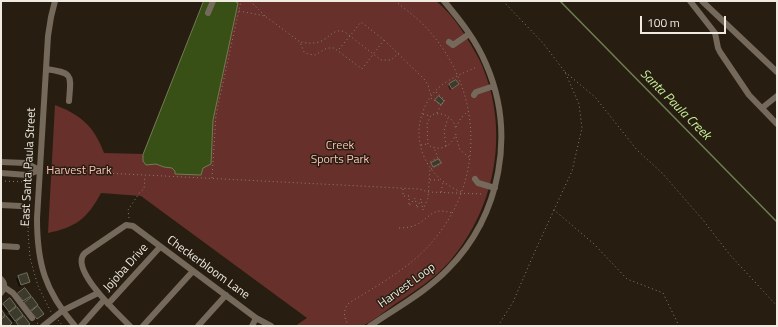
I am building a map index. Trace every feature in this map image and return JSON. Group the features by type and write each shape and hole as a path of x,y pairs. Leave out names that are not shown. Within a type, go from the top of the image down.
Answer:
{"street":[{"name":"East Santa Paula Street","path":"55,1 49,27 39,170 36,218 38,255 47,284 62,311 75,326"},
{"path":"208,13 213,1"},
{"name":"Harvest Loop","path":"370,326 422,292 448,269 466,248 477,232 487,212 495,188 500,159 502,132 494,86 486,63 469,34 444,1"},
{"path":"690,1 715,33 720,52 749,95 777,124"},
{"path":"702,1 777,72"},
{"path":"715,33 725,23"},
{"path":"449,42 453,45 469,34"},
{"path":"46,69 61,71 68,75 71,79 69,101"},
{"path":"474,96 476,92 494,86"},
{"path":"762,108 777,96"},
{"path":"1,162 26,163 39,170"},
{"path":"1,173 27,175 39,170"},
{"path":"476,179 478,183 495,188"},
{"path":"1,205 20,206"},
{"path":"130,326 98,293 87,276 81,259 85,253 122,226 131,225"},
{"name":"Checkerbloom Lane","path":"131,225 256,318 271,326"},
{"path":"1,246 17,247"},
{"name":"Jojoba Drive","path":"81,326 160,247"},
{"path":"143,326 193,271"},
{"path":"2,285 13,292 32,318"},
{"path":"43,326 62,311 98,293"},
{"path":"198,326 226,295"},
{"path":"252,326 256,318"}],"path":[{"path":"212,178 216,114 240,1"},
{"path":"250,1 265,16 300,42 308,44 318,42 337,31 344,31 381,60 393,59 399,53"},
{"path":"349,326 344,316 346,306 415,259 436,238 452,214 462,193 470,158 471,134 469,111 465,93 458,76 441,46 431,32 395,1"},
{"path":"503,1 543,43 565,72 594,97 637,150 662,173 703,220 730,255 777,306"},
{"path":"239,11 265,16"},
{"path":"338,50 361,22 399,53 424,78 428,85 431,97 441,105"},
{"path":"300,42 304,52 310,55 315,55 329,48 334,48 362,69 384,40"},
{"path":"462,193 440,180 430,169 421,145 420,130 423,113 431,97 445,83 478,67"},
{"path":"498,326 513,302 572,171 582,128 579,104 565,72"},
{"path":"436,92 445,100 436,114"},
{"path":"456,130 461,118 469,111"},
{"path":"423,113 430,116 443,114 453,121 458,146 463,153 470,158"},
{"path":"428,144 427,130 430,116"},
{"path":"447,146 444,131 448,117"},
{"path":"434,148 447,146 456,134"},
{"path":"421,145 428,144 434,148 442,163 430,169"},
{"path":"428,164 438,157"},
{"path":"404,188 403,196 408,196 410,206 415,198 417,208 420,199 423,210 428,198 430,169"},
{"path":"105,173 404,188 419,189 428,192 483,194"},
{"path":"131,225 128,210 140,192 144,189 145,175"},
{"path":"1,180 39,183"},
{"path":"429,180 440,180"},
{"path":"441,192 443,182"},
{"path":"554,210 594,244 627,279 663,293 679,326"},
{"path":"399,228 416,225 434,212 443,211 452,214"}],"green space":[{"name":"Creek Sports Park","path":"204,1 436,1 455,20 479,59 489,85 495,111 496,138 494,164 488,191 479,216 466,239 444,268 424,285 362,326 295,326 307,318 141,196 101,193 91,209 80,220 66,228 48,233 55,105 79,117 86,123 96,136 104,153 143,154"}],"shaded area":[{"path":"204,1 234,1 238,3 213,120 211,164 203,168 201,175 175,174 175,171 172,168 156,164 146,165 143,161 143,155"}],"building":[{"path":"456,80 459,84 452,89 449,84"},
{"path":"439,96 444,101 441,105 435,100"},
{"path":"439,159 441,163 433,167 431,163"},
{"path":"27,273 30,282 21,285 18,276"},
{"path":"25,288 31,296 23,301 17,294"},
{"path":"32,297 38,305 30,311 24,303"},
{"path":"10,298 16,306 9,312 3,304"},
{"path":"38,306 44,314 37,319 31,312"},
{"path":"17,307 23,315 15,321 9,313"},
{"path":"1,309 5,315 1,318"},
{"path":"6,316 12,323 9,326 2,326 1,320"},
{"path":"24,316 30,324 27,326 19,326 16,322"}],"waterway":[{"name":"Santa Paula Creek","path":"560,1 777,222"}],"park label":[{"name":"Harvest Park","path":"79,171"}]}
